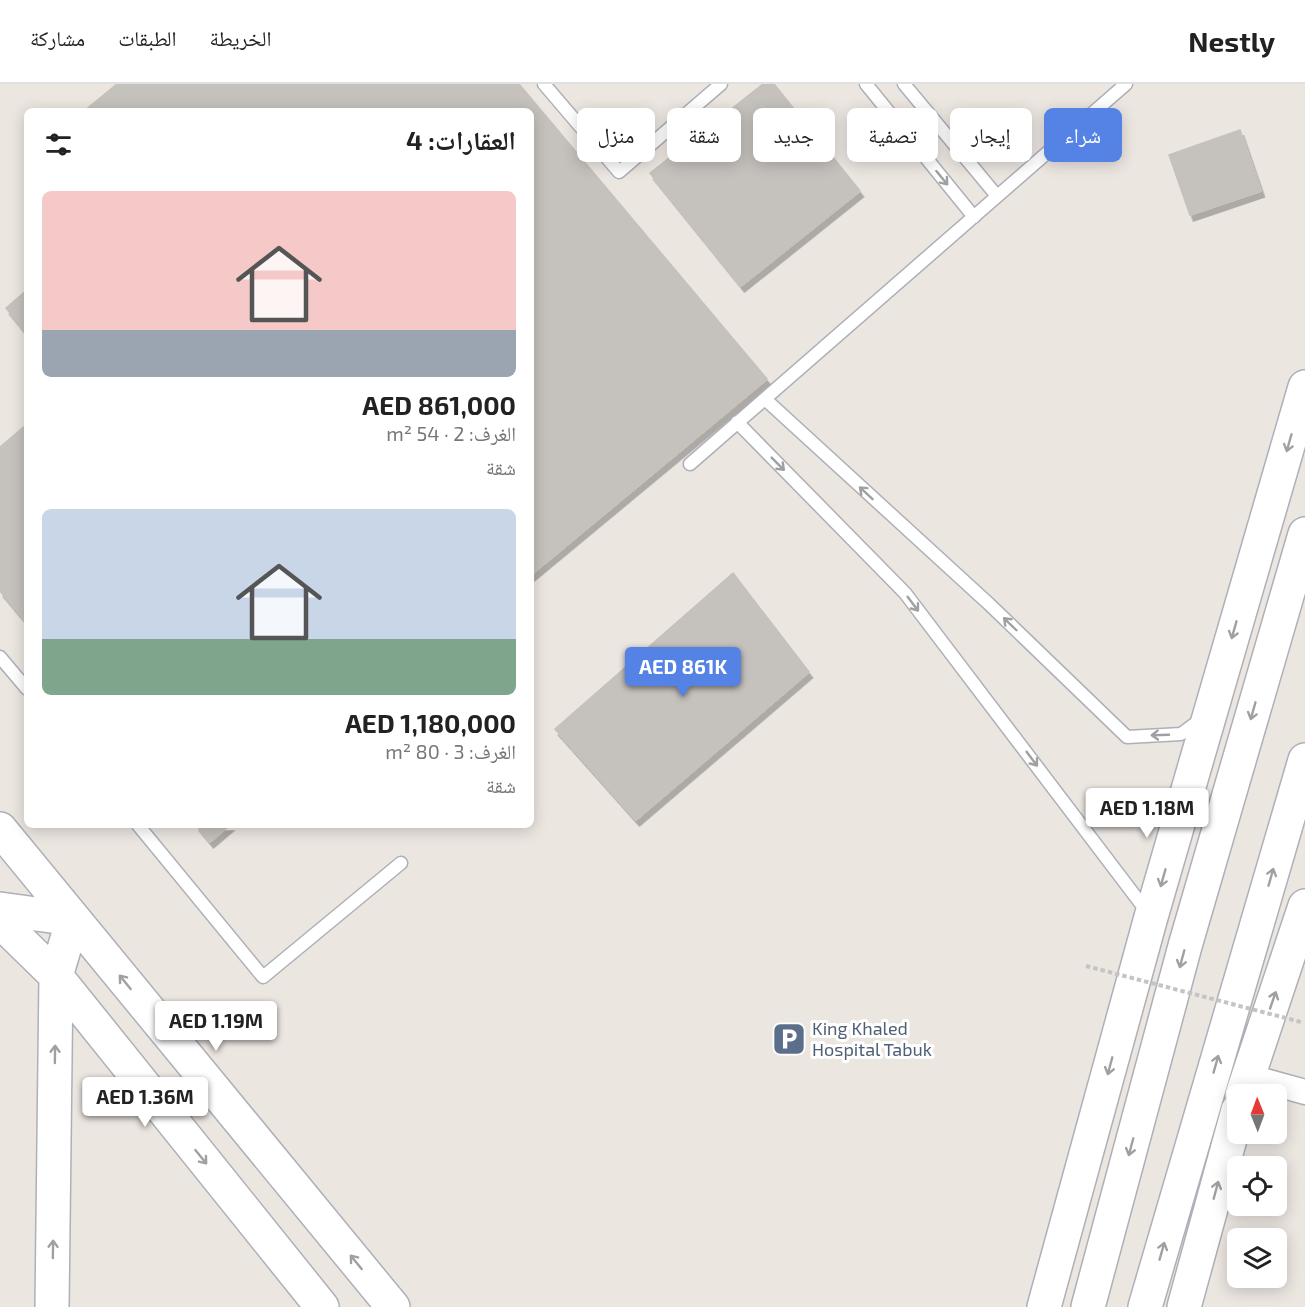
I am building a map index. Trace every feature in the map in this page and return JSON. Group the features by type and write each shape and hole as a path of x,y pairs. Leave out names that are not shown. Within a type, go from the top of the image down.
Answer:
{"street":[{"path":"1044,1307 1210,712 1305,387"},
{"path":"1088,1307 1185,946 1305,534"},
{"path":"1145,1307 1305,760"},
{"path":"0,829 393,1307"},
{"path":"1245,1084 1305,906"},
{"path":"0,909 73,919"},
{"path":"52,1307 56,976 73,919"},
{"path":"0,921 56,976 321,1307"},
{"path":"1287,1090 1305,1092"},
{"path":"1184,1307 1229,1144"}],"lane":[{"path":"544,84 620,172 721,84"},
{"path":"866,84 974,217"},
{"path":"904,84 997,196"},
{"path":"690,464 1126,84"},
{"path":"765,399 989,604 1127,737 1180,734 1210,712"},
{"path":"737,422 905,594 1152,917"},
{"path":"0,657 24,685"},
{"path":"140,828 263,977 401,863"}],"path":[{"path":"1086,966 1301,1022"}],"building":[{"path":"117,84 519,84 577,153 577,162 585,162 767,379 534,573 534,108 88,108"},
{"path":"763,84 774,84 793,108 753,108 753,162 835,162 835,160 860,191 741,286 650,173 667,160 667,162 741,162 741,108 733,108"},
{"path":"1240,130 1261,191 1190,215 1169,155"},
{"path":"24,293 24,330 6,308"},
{"path":"24,427 24,619 0,591 0,447"},
{"path":"733,573 809,672 636,820 555,729"},
{"path":"198,828 226,828 210,842"}],"place":[{"name":"King Khaled Hospital Tabuk","path":"789,1039"}]}
